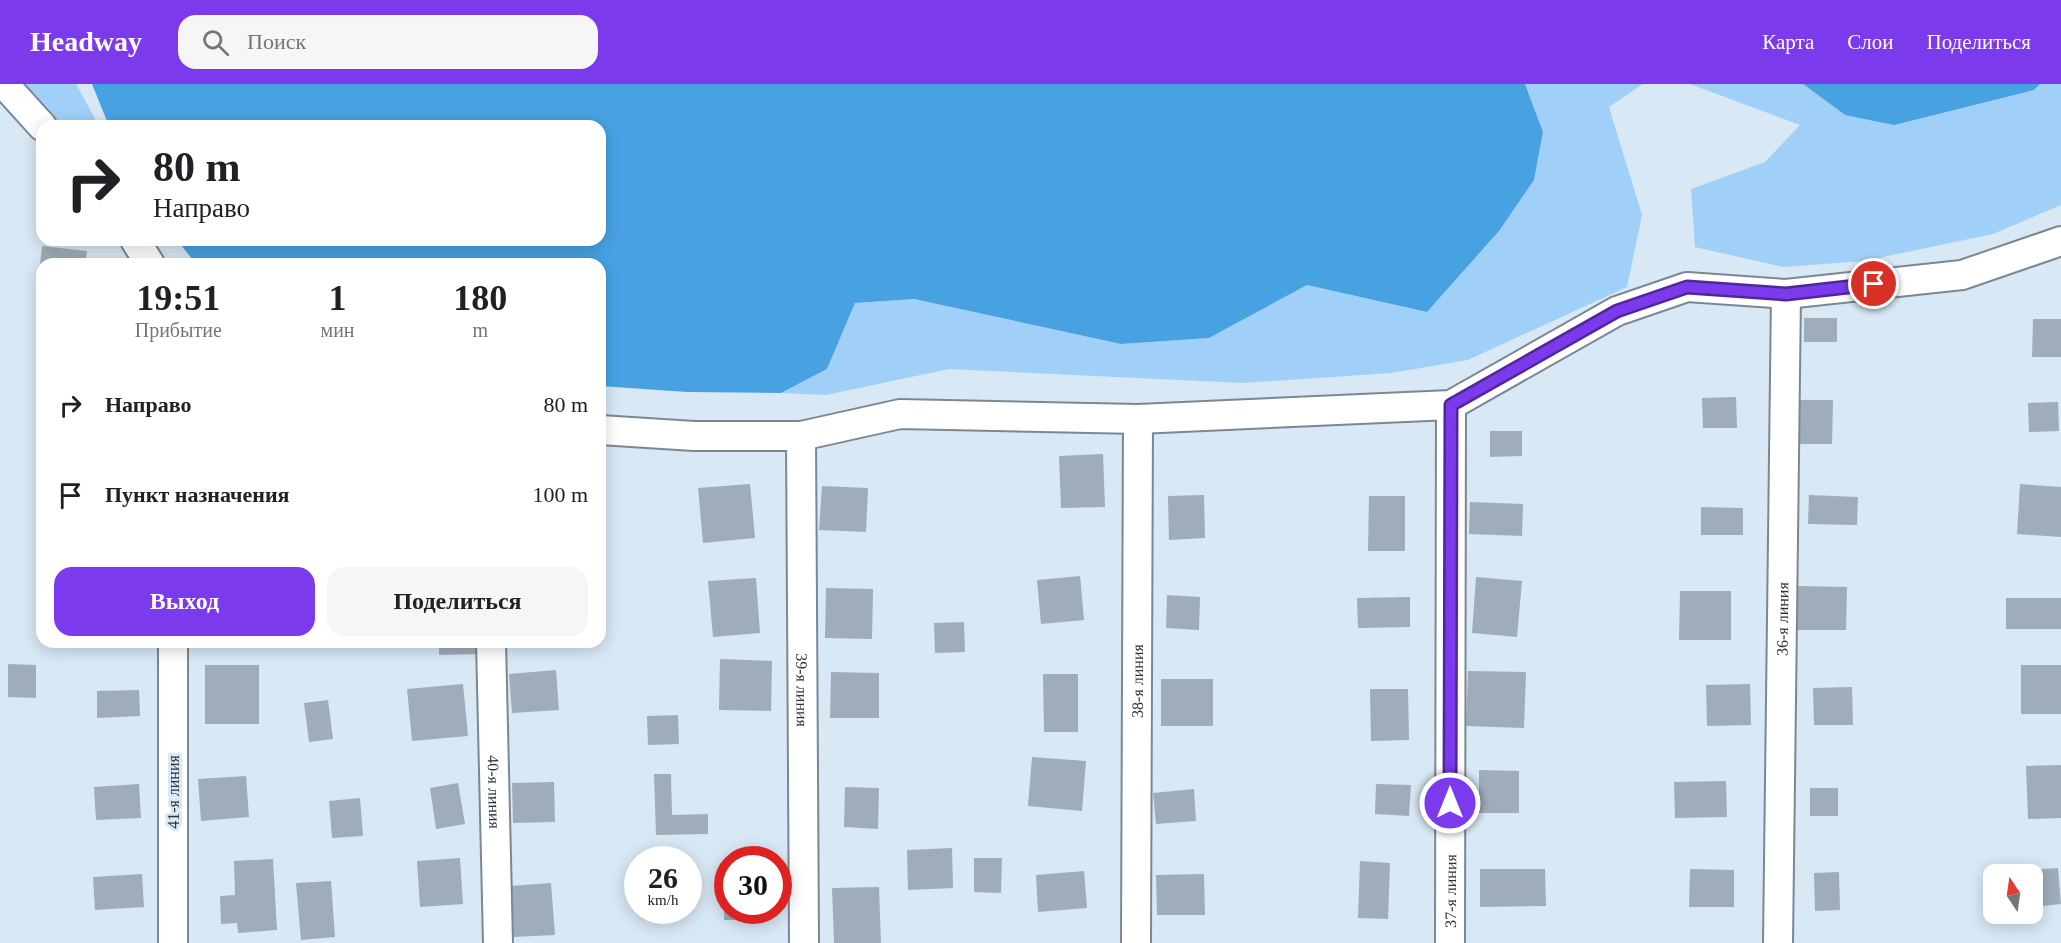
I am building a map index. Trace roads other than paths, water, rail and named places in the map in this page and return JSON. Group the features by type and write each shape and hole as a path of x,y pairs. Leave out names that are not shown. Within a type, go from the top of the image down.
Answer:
{"street":[{"path":"4,84 37,120"},
{"path":"606,430 694,436 801,436 900,414 1138,419 1451,405 1617,311 1687,287 1786,294 1962,275 2061,242"},
{"name":"36-я линия","path":"1778,943 1786,294"},
{"name":"37-я линия","path":"1450,943 1451,405"},
{"name":"38-я линия","path":"1136,943 1138,419"},
{"name":"39-я линия","path":"801,436 804,943"},
{"name":"41-я линия","path":"173,648 173,943"},
{"name":"40-я линия","path":"491,648 498,943"}]}
